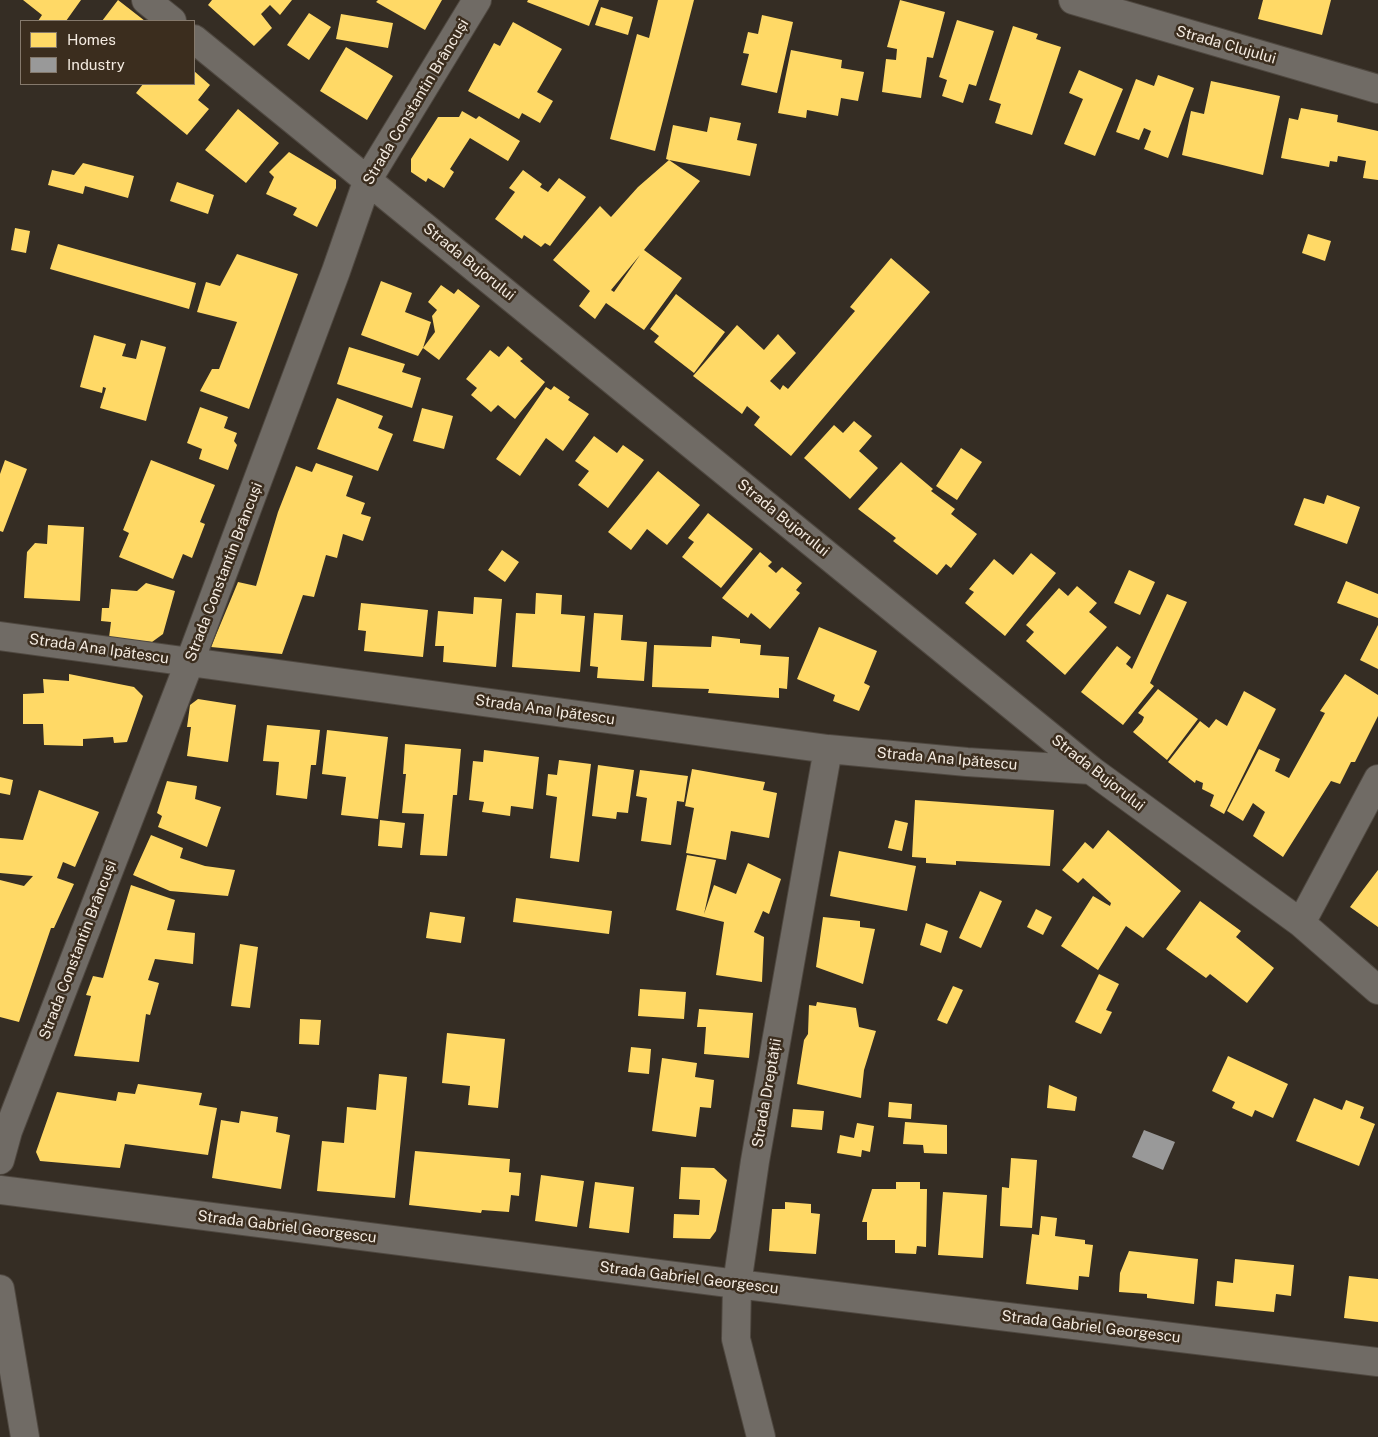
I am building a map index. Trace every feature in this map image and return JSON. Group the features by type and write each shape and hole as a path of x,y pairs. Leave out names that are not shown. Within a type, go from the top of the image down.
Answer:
{"street":[{"path":"146,0 171,20"},
{"name":"Strada Constantin Brâncuși","path":"0,1160 12,1122 190,662 336,271 368,179 477,0"},
{"name":"Strada Clujului","path":"1074,0 1378,89"},
{"name":"Strada Bujorului","path":"195,40 1091,770 1301,923 1378,990"},
{"name":"Strada Ana Ipătescu","path":"0,636 828,749 967,762 1091,770"},
{"name":"Strada Dreptății","path":"761,1437 736,1339 736,1284 755,1161 828,749"},
{"path":"1301,923 1378,779"},
{"name":"Strada Gabriel Georgescu","path":"0,1190 736,1284 1378,1362"},
{"path":"0,1289 25,1437"}],"building: Homes":[{"path":"23,0 81,0 67,20 39,20 42,15"},
{"path":"118,0 144,20 103,20"},
{"path":"212,0 292,0 280,15 270,5 261,14 272,28 254,46 208,5"},
{"path":"378,0 442,0 425,30 376,2"},
{"path":"528,0 599,0 589,26 527,2"},
{"path":"658,0 694,0 655,151 610,139 637,34 649,38"},
{"path":"900,0 945,12 933,58 927,57 921,98 882,92 886,59 896,60 897,49 887,47"},
{"path":"1263,0 1331,0 1322,35 1258,19"},
{"path":"601,7 633,17 628,35 595,25"},
{"path":"309,13 331,27 309,60 287,45"},
{"path":"341,14 393,23 388,48 336,39"},
{"path":"762,15 793,22 777,93 741,85 749,54 743,53 748,32 758,34"},
{"path":"957,20 994,31 976,86 969,84 963,103 942,96 947,80 939,77"},
{"path":"513,22 562,49 537,92 553,101 540,123 522,113 519,119 468,91 494,43 500,46"},
{"path":"1013,26 1038,34 1036,39 1061,47 1032,135 995,123 1001,104 989,100"},
{"path":"346,47 393,76 367,120 320,91"},
{"path":"791,50 842,60 841,68 864,72 858,101 841,98 838,116 807,110 806,118 778,113"},
{"path":"1079,70 1123,89 1095,156 1064,144 1083,99 1069,93"},
{"path":"195,72 210,85 198,100 209,109 187,135 136,93 142,85 195,85"},
{"path":"1158,75 1194,88 1168,158 1144,149 1151,131 1144,128 1139,140 1116,132 1136,79 1154,86"},
{"path":"1211,81 1280,96 1263,175 1182,155 1191,111 1204,114"},
{"path":"1301,108 1338,115 1337,122 1378,131 1378,180 1363,178 1366,161 1338,156 1337,162 1330,161 1329,167 1281,158 1289,118 1298,120"},
{"path":"238,109 279,143 246,183 205,150"},
{"path":"462,111 476,119 479,116 520,141 508,161 470,138 450,169 454,172 444,188 428,178 426,182 411,172 411,159 438,117 459,117"},
{"path":"710,117 741,123 737,140 757,144 750,176 666,159 673,125 707,132"},
{"path":"289,152 336,180 336,188 317,227 293,215 297,208 266,194 274,177 269,172"},
{"path":"669,160 700,181 644,250 682,278 644,330 606,303 595,319 579,306 590,291 553,260 600,206 611,217 638,187","holes":["640,255 614,292 611,290"]},
{"path":"83,163 134,176 128,198 85,186 83,194 48,185 52,170 74,175"},
{"path":"523,170 542,184 540,187 548,192 559,178 586,197 550,246 545,243 541,247 524,235 522,239 495,219 515,192 509,188"},
{"path":"177,182 214,195 208,214 170,201"},
{"path":"15,228 30,231 26,253 11,250"},
{"path":"1308,234 1331,241 1325,261 1302,253"},
{"path":"58,244 196,283 189,309 50,269"},
{"path":"237,254 298,274 249,409 200,391 212,369 219,369 237,322 197,312 206,282 220,286"},
{"path":"891,258 930,292 791,456 754,425 760,417 747,406 742,414 693,376 737,325 764,350 778,334 796,353 770,381 780,390 783,385 788,389 855,311 850,307"},
{"path":"381,281 412,293 405,312 431,322 423,348 418,356 361,335"},
{"path":"441,285 454,294 458,289 480,306 439,360 423,348 435,332 432,316 437,310 428,302"},
{"path":"676,294 725,332 694,373 654,342 659,336 650,329"},
{"path":"94,335 126,344 122,356 136,359 141,340 166,347 146,421 100,408 106,388 103,387 102,393 80,387"},
{"path":"508,346 523,359 520,361 545,382 515,419 498,405 491,412 471,395 477,388 466,379 490,350 499,357"},
{"path":"349,347 405,364 402,372 421,378 412,408 337,384"},
{"path":"554,386 570,397 568,400 589,414 563,451 546,438 520,476 496,459 546,387 551,390"},
{"path":"337,398 383,416 378,428 393,434 378,471 317,449"},
{"path":"200,407 228,417 224,428 237,433 234,441 237,445 228,470 199,459 202,449 187,443"},
{"path":"422,408 453,416 444,449 413,441"},
{"path":"854,421 872,436 859,451 878,468 850,499 804,458 834,425 843,433"},
{"path":"594,436 617,453 623,445 644,460 608,508 578,485 589,471 575,461"},
{"path":"961,448 982,462 957,500 936,486"},
{"path":"5,460 27,469 3,532 0,531 0,474"},
{"path":"151,460 215,485 200,522 205,524 192,558 183,554 173,579 119,557 129,533 123,530"},
{"path":"901,462 933,489 931,491 955,509 951,514 977,534 951,568 946,564 937,575 893,541 896,538 858,509"},
{"path":"316,463 353,476 346,496 365,503 361,514 371,517 363,541 343,534 337,558 326,555 314,597 303,595 282,654 211,647 238,582 256,586 278,512 296,466 312,472"},
{"path":"658,471 700,505 667,545 647,529 631,550 608,532"},
{"path":"1327,495 1360,507 1347,544 1294,525 1304,498 1324,504"},
{"path":"708,513 753,549 721,588 682,557 694,542 688,538"},
{"path":"48,525 84,527 80,601 24,598 27,552 35,543 47,544"},
{"path":"502,550 519,562 505,582 488,570"},
{"path":"760,552 772,562 768,566 776,573 782,567 802,583 796,590 800,593 770,629 751,613 748,618 722,598"},
{"path":"1031,553 1056,573 1005,636 965,603 974,592 969,589 994,559 1013,575"},
{"path":"1129,570 1155,582 1140,615 1114,603"},
{"path":"1346,581 1378,594 1378,618 1337,603"},
{"path":"146,583 175,591 163,634 152,642 109,638 111,622 101,621 102,608 109,608 111,589 137,591"},
{"path":"1077,586 1097,603 1089,612 1107,627 1065,675 1026,641 1034,632 1026,625 1059,588 1068,596"},
{"path":"536,593 562,595 561,614 585,616 580,672 512,667 516,613 535,614"},
{"path":"1167,594 1187,602 1150,683 1154,686 1123,725 1081,692 1117,646 1131,657 1126,664 1132,669"},
{"path":"474,597 502,599 496,667 443,662 444,646 435,646 438,611 473,614"},
{"path":"361,603 428,610 423,657 364,651 366,631 358,630"},
{"path":"594,613 623,615 621,640 647,642 644,681 597,678 598,667 590,666"},
{"path":"1378,625 1378,669 1360,660"},
{"path":"819,627 877,651 864,683 870,686 859,711 833,701 835,695 797,679"},
{"path":"712,636 740,639 740,643 761,645 760,655 789,657 787,689 779,688 779,698 708,693 709,689 652,687 654,645 711,647"},
{"path":"69,674 134,687 143,696 127,742 114,743 113,737 83,739 83,746 44,745 43,724 23,724 23,694 44,693 43,679 69,681"},
{"path":"1345,674 1378,695 1378,716 1355,762 1351,762 1340,784 1331,781 1283,857 1253,836 1265,812 1253,803 1243,821 1227,811 1259,749 1280,759 1275,771 1289,778 1325,713 1320,711"},
{"path":"1158,689 1198,719 1167,760 1133,732 1144,717 1138,713"},
{"path":"1244,691 1276,709 1224,814 1210,806 1214,795 1202,789 1203,783 1196,780 1195,783 1168,762 1200,721 1209,728 1216,719 1227,726"},
{"path":"198,699 236,705 228,762 187,756 191,727 187,727 190,705"},
{"path":"267,725 320,730 316,765 311,765 307,799 276,795 279,762 263,761"},
{"path":"327,730 388,737 378,819 341,815 346,777 322,774"},
{"path":"405,744 461,749 457,795 453,795 447,856 420,855 424,814 402,813 406,774 403,774"},
{"path":"484,750 539,757 533,809 511,806 510,816 482,812 484,802 469,800 473,761 483,762"},
{"path":"559,760 591,764 579,862 550,858 557,797 546,795 548,774 557,775"},
{"path":"598,765 634,770 628,813 617,812 616,819 592,816"},
{"path":"692,769 765,782 763,790 777,793 769,838 731,831 726,860 686,853 694,808 685,806"},
{"path":"640,770 688,776 684,802 677,801 671,845 641,841 647,798 636,796"},
{"path":"0,777 13,780 10,795 0,793"},
{"path":"167,781 197,786 195,799 221,807 207,847 158,827 162,816 157,813"},
{"path":"39,790 99,812 75,867 63,862 57,878 74,884 54,928 51,928 19,1022 0,1017 0,880 24,886 33,876 0,873 0,838 23,840"},
{"path":"915,800 1054,810 1050,866 956,861 956,865 926,863 926,858 912,857"},
{"path":"380,820 405,823 402,848 378,846"},
{"path":"895,820 908,823 902,851 888,848"},
{"path":"1108,830 1181,891 1143,938 1126,926 1098,970 1061,946 1093,896 1110,906 1111,903 1083,878 1078,883 1062,870 1085,842 1093,849"},
{"path":"151,835 183,848 180,858 205,866 235,870 228,896 170,891 133,875"},
{"path":"839,851 916,866 907,911 830,896"},
{"path":"687,855 716,860 704,914 714,885 736,894 748,863 781,879 769,914 763,911 754,932 764,937 762,982 716,975 724,922 676,910"},
{"path":"1378,870 1378,927 1350,907"},
{"path":"131,885 175,900 167,930 195,933 193,964 155,959 148,980 159,983 150,1015 146,1014 139,1062 74,1056 91,996 86,995 93,976 103,978"},
{"path":"980,891 1002,901 981,948 959,938"},
{"path":"516,898 612,911 609,934 513,922"},
{"path":"1200,901 1241,931 1236,937 1274,968 1247,1003 1210,974 1206,978 1166,949"},
{"path":"1036,909 1052,917 1043,935 1027,927"},
{"path":"430,912 465,917 461,943 426,938"},
{"path":"823,917 860,921 860,927 875,929 863,984 816,967"},
{"path":"926,923 948,931 941,953 920,945"},
{"path":"240,944 258,947 250,1008 231,1006"},
{"path":"1099,974 1119,984 1106,1010 1112,1012 1101,1034 1075,1022"},
{"path":"953,986 963,990 947,1024 937,1020"},
{"path":"640,989 686,992 684,1019 638,1016"},
{"path":"817,1002 856,1008 859,1027 876,1031 864,1070 861,1098 797,1084 804,1040 808,1034 809,1005 816,1006"},
{"path":"699,1009 753,1013 749,1058 704,1054 706,1027 697,1027"},
{"path":"300,1019 321,1020 319,1045 299,1044"},
{"path":"447,1033 505,1039 498,1108 468,1105 470,1086 442,1083"},
{"path":"631,1047 651,1049 649,1074 628,1072"},
{"path":"1228,1056 1288,1084 1273,1118 1255,1110 1252,1117 1232,1108 1235,1102 1212,1091"},
{"path":"662,1058 697,1063 695,1077 714,1080 711,1108 700,1107 696,1137 652,1131"},
{"path":"379,1074 407,1077 395,1198 317,1191 322,1141 344,1143 347,1107 376,1110"},
{"path":"138,1084 202,1093 199,1105 217,1108 208,1155 125,1144 120,1168 40,1161 36,1152 57,1092 116,1101 118,1092 135,1094"},
{"path":"1049,1085 1077,1097 1075,1111 1047,1108"},
{"path":"1314,1098 1342,1110 1346,1100 1364,1107 1360,1118 1375,1124 1359,1166 1296,1141"},
{"path":"889,1102 912,1104 911,1119 888,1117"},
{"path":"793,1109 824,1111 822,1130 791,1127"},
{"path":"241,1111 278,1117 276,1132 290,1135 281,1189 212,1178 221,1120 239,1123"},
{"path":"905,1122 947,1125 947,1154 924,1153 923,1145 903,1144"},
{"path":"857,1123 874,1126 870,1152 862,1150 861,1157 837,1153 840,1135 854,1138"},
{"path":"415,1151 510,1159 509,1172 521,1173 519,1196 511,1195 509,1212 482,1210 481,1213 409,1205"},
{"path":"1011,1158 1037,1160 1032,1228 1000,1226 1002,1187 1009,1188"},
{"path":"681,1167 714,1168 727,1180 716,1231 710,1239 673,1238 674,1214 699,1215 700,1200 679,1199"},
{"path":"541,1175 584,1181 577,1227 535,1221"},
{"path":"595,1182 634,1187 629,1233 589,1228"},
{"path":"896,1182 920,1182 920,1189 927,1189 926,1247 917,1246 916,1254 895,1253 895,1240 867,1240 867,1222 862,1222 872,1189 896,1189"},
{"path":"943,1192 987,1195 983,1258 938,1255"},
{"path":"785,1202 811,1204 811,1213 820,1214 816,1254 769,1251 772,1209 785,1209"},
{"path":"1041,1216 1057,1218 1055,1236 1085,1240 1085,1244 1093,1245 1089,1277 1079,1276 1078,1290 1026,1284 1032,1234 1039,1235"},
{"path":"1129,1251 1198,1259 1194,1304 1147,1298 1147,1294 1119,1292 1120,1273"},
{"path":"1235,1259 1294,1265 1291,1296 1276,1294 1274,1312 1215,1306 1217,1281 1233,1283"},
{"path":"1349,1276 1378,1279 1378,1322 1344,1318"}],"building: Industry":[{"path":"1144,1130 1175,1142 1163,1170 1132,1157"}]}
